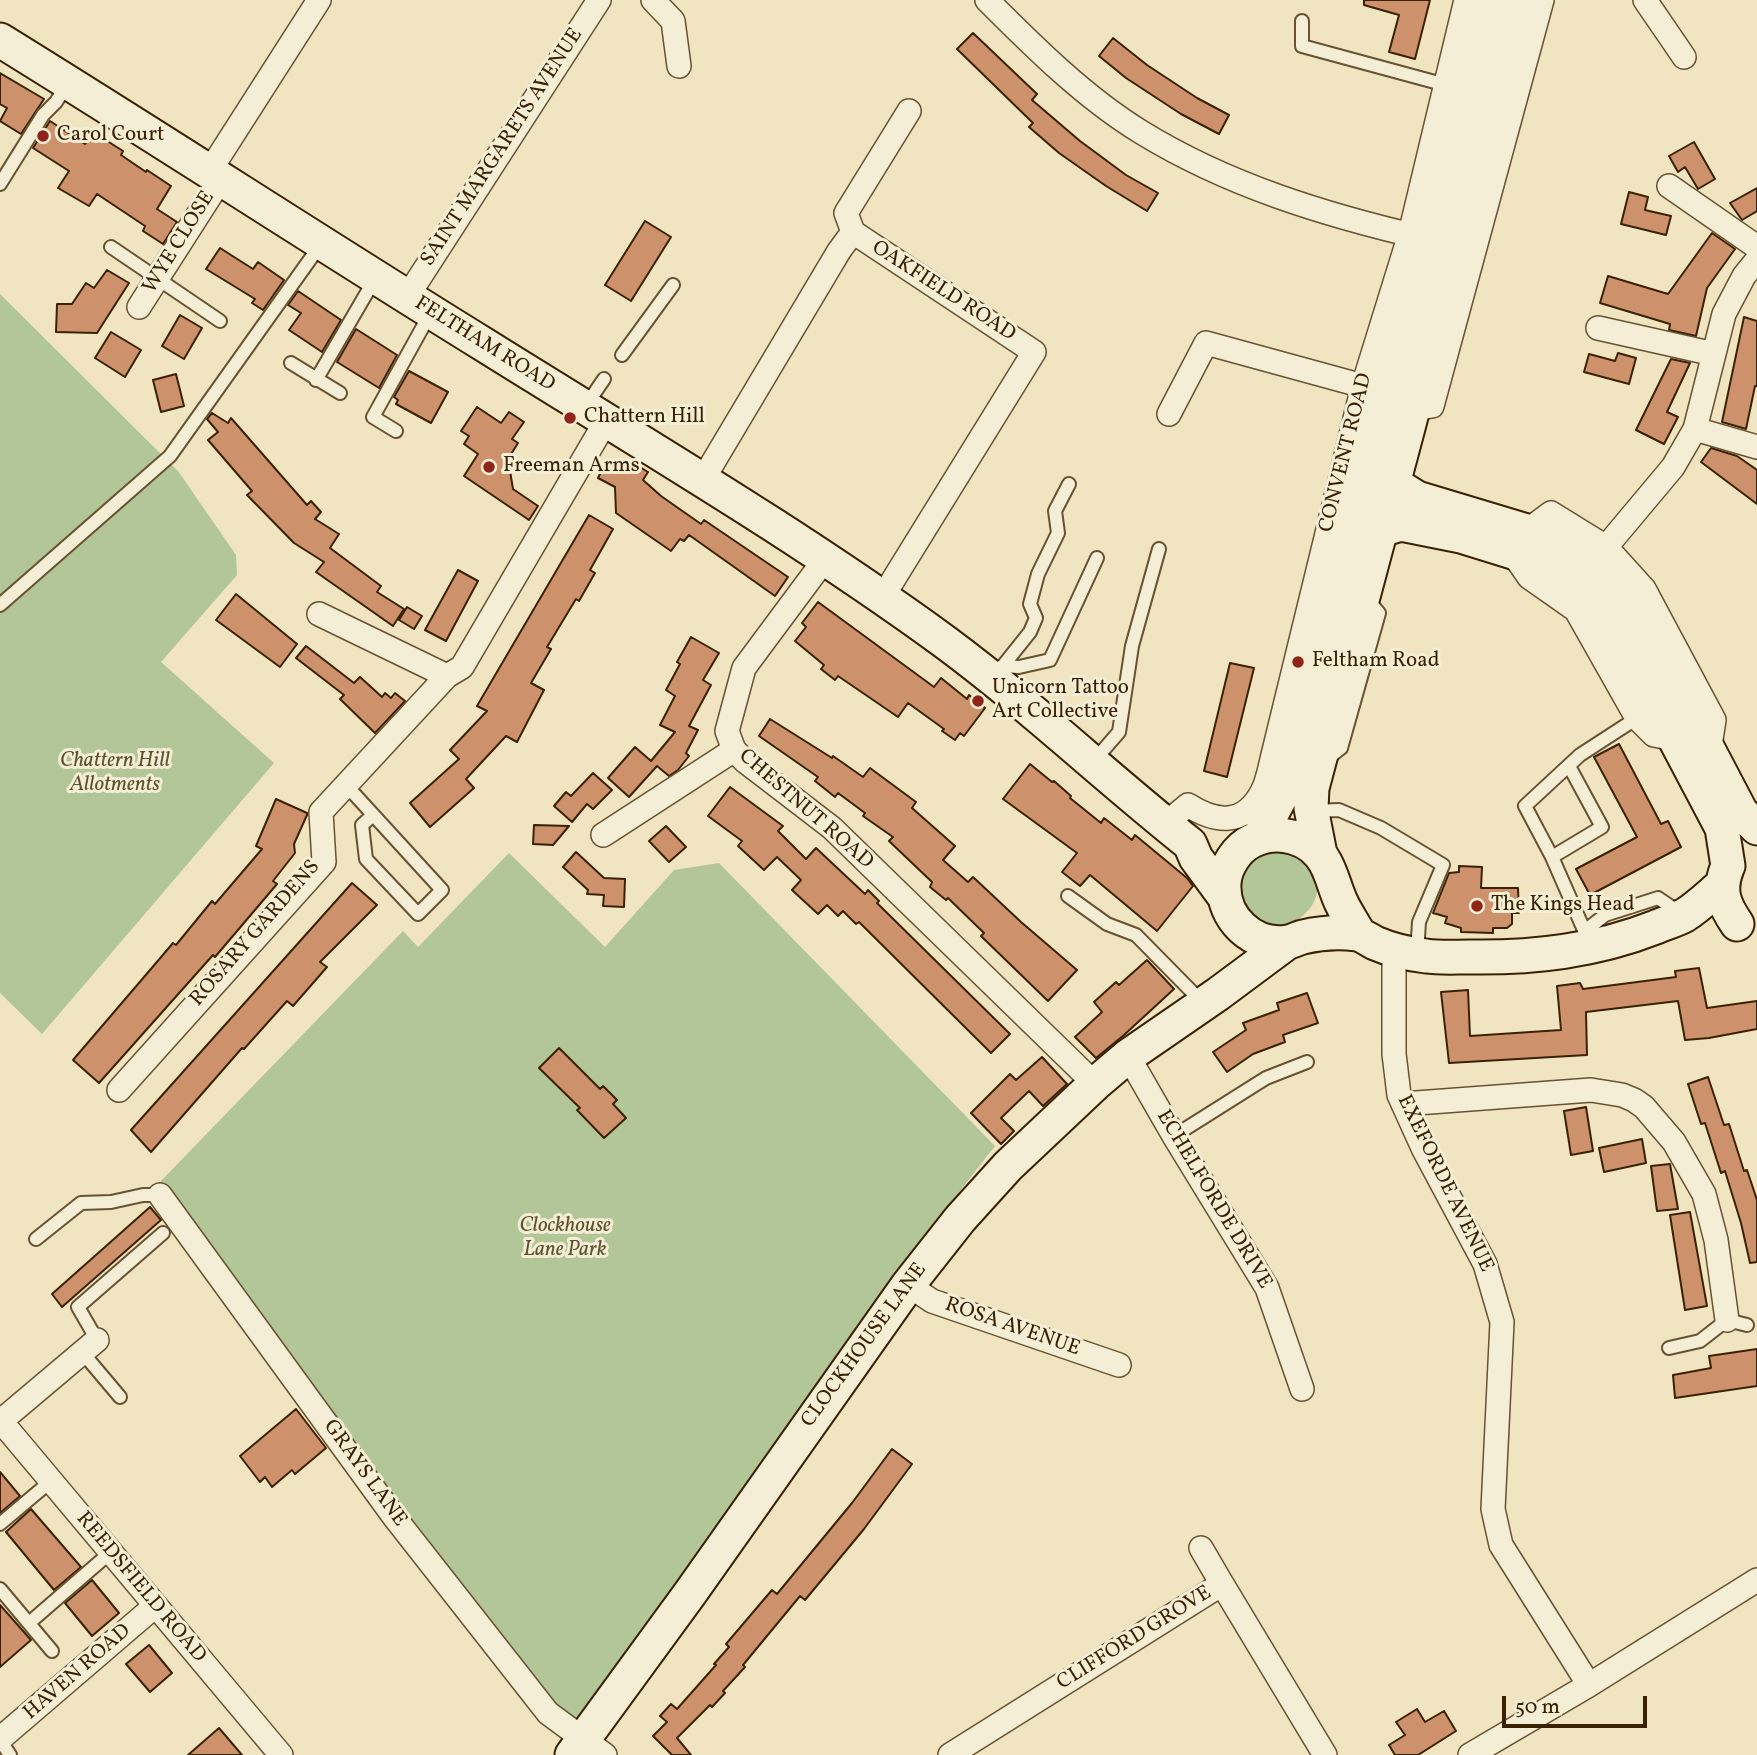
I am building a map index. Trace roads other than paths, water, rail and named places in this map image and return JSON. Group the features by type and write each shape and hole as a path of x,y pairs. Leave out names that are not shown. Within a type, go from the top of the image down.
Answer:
{"main road":[{"name":"CONVENT ROAD","path":"1326,868 1312,811 1312,788 1294,760 1361,491 1418,236 1492,0"},
{"name":"CONVENT ROAD","path":"1255,840 1282,794 1364,595 1519,0"},
{"name":"FELTHAM ROAD","path":"0,40 702,481 998,672 1093,762 1177,834 1224,896"},
{"path":"1393,483 1417,498 1519,541 1532,558 1575,582 1603,613 1722,828 1725,875 1722,894 1725,907 1747,929"},
{"path":"1381,530 1401,524 1461,536 1519,541 1550,538 1580,554 1604,574 1633,606 1741,812 1757,828"},
{"path":"1177,834 1255,840"},
{"path":"1359,934 1326,868 1307,842 1284,835 1271,835 1241,848 1230,862 1224,880 1224,896 1231,916 1241,929 1265,942 1334,933 1359,934 1406,952 1509,958 1554,954 1588,939 1629,937 1684,916 1725,875 1741,851 1757,844"},
{"path":"1296,939 1312,931 1325,917 1331,901 1326,868"},
{"path":"1684,916 1747,929"},
{"path":"1211,999 1236,954 1241,929"},
{"name":"CLOCKHOUSE LANE","path":"587,1750 691,1592 908,1285 960,1219 1002,1172 1128,1056 1296,939"}],"street":[{"name":"WYE CLOSE","path":"139,307 159,278 215,175 319,0"},
{"name":"SAINT MARGARETS AVENUE","path":"419,304 599,0"},
{"path":"653,0 673,21 679,66"},
{"path":"987,0 1082,89 1140,131 1209,169 1271,195 1418,236"},
{"name":"CONVENT ROAD","path":"1177,834 1188,805 1205,816 1226,820 1245,812 1294,760 1363,386 1418,236 1446,85 1466,0"},
{"path":"1413,409 1432,406 1542,0"},
{"path":"1644,0 1684,57"},
{"path":"853,232 846,213 909,111"},
{"path":"1669,186 1757,247"},
{"name":"OAKFIELD ROAD","path":"702,481 839,251 853,232 1034,352 882,598"},
{"path":"1605,547 1673,467 1695,429 1724,314 1744,276 1757,260"},
{"path":"1598,328 1714,354"},
{"path":"1169,414 1206,344 1363,386"},
{"path":"319,614 447,676 462,667 595,414"},
{"path":"1695,429 1757,447"},
{"path":"1675,739 1654,735 1637,718 1576,610 1529,577 1519,541 1551,513 1605,547 1644,589 1714,720 1709,752"},
{"name":"CHESTNUT ROAD","path":"825,559 744,668 727,731 734,750 832,828 1095,1084"},
{"name":"ROSARY GARDENS","path":"119,1090 324,862 321,812 447,676"},
{"path":"604,835 734,750"},
{"name":"EXEFORDE AVENUE","path":"1406,952 1394,1054 1399,1095 1423,1147 1485,1264 1502,1322 1493,1509 1501,1545 1589,1685"},
{"name":"ECHELFORDE DRIVE","path":"1128,1056 1267,1288 1302,1389"},
{"path":"1403,1104 1591,1090 1622,1095 1634,1100 1644,1107 1674,1142 1704,1194 1737,1322"},
{"name":"GRAYS LANE","path":"160,1195 395,1518 548,1713 587,1750"},
{"name":"ROSA AVENUE","path":"908,1285 932,1301 1119,1365"},
{"path":"0,1421 90,1346"},
{"name":"REEDSFIELD ROAD","path":"0,1421 281,1755"},
{"path":"1201,1548 1222,1584"},
{"path":"1470,1755 1589,1685 1757,1580"},
{"name":"CLIFFORD GROVE","path":"950,1755 1222,1584 1325,1755"},
{"name":"HAVEN ROAD","path":"0,1740 155,1606"}],"lane":[{"path":"1302,21 1302,46 1446,85"},
{"path":"1,180 43,115 56,102 68,83"},
{"path":"0,605 170,456 321,244"},
{"path":"111,247 220,321"},
{"path":"316,380 376,277"},
{"path":"622,355 673,285"},
{"path":"396,431 373,417 419,304"},
{"path":"291,363 340,393"},
{"path":"595,414 604,379"},
{"path":"998,672 1030,632 1036,618 1030,604 1038,574 1058,533 1055,511 1069,484"},
{"path":"1093,762 1119,732 1132,646 1159,549"},
{"path":"998,672 1050,660 1097,558"},
{"path":"1588,939 1552,857 1525,806 1580,755 1637,718"},
{"path":"1552,857 1602,827 1569,766"},
{"path":"346,785 442,890 418,914 366,859 362,825 373,815"},
{"path":"1312,811 1339,810 1381,828 1443,866 1406,952"},
{"path":"1068,896 1107,923 1136,935 1211,999"},
{"path":"1174,1136 1266,1078 1307,1062"},
{"path":"36,1239 80,1203 160,1195"},
{"path":"120,1397 90,1346 78,1307 163,1233"},
{"path":"1669,1348 1700,1341 1737,1322"},
{"path":"0,1524 51,1481"},
{"path":"29,1623 111,1552"},
{"path":"0,1589 52,1651"},
{"path":"0,1740 10,1755"}],"place":[{"name":"Carol Court","path":"43,136"},
{"name":"Chattern Hill","path":"570,418"},
{"name":"Freeman Arms","path":"489,467"},
{"name":"Feltham Road","path":"1298,662"},
{"name":"Unicorn Tattoo Art Collective","path":"978,701"},
{"name":"The Kings Head","path":"1477,906"}],"park label":[{"name":"Chattern Hill Allotments","path":"115,774"},
{"name":"Clockhouse Lane Park","path":"565,1239"}]}
